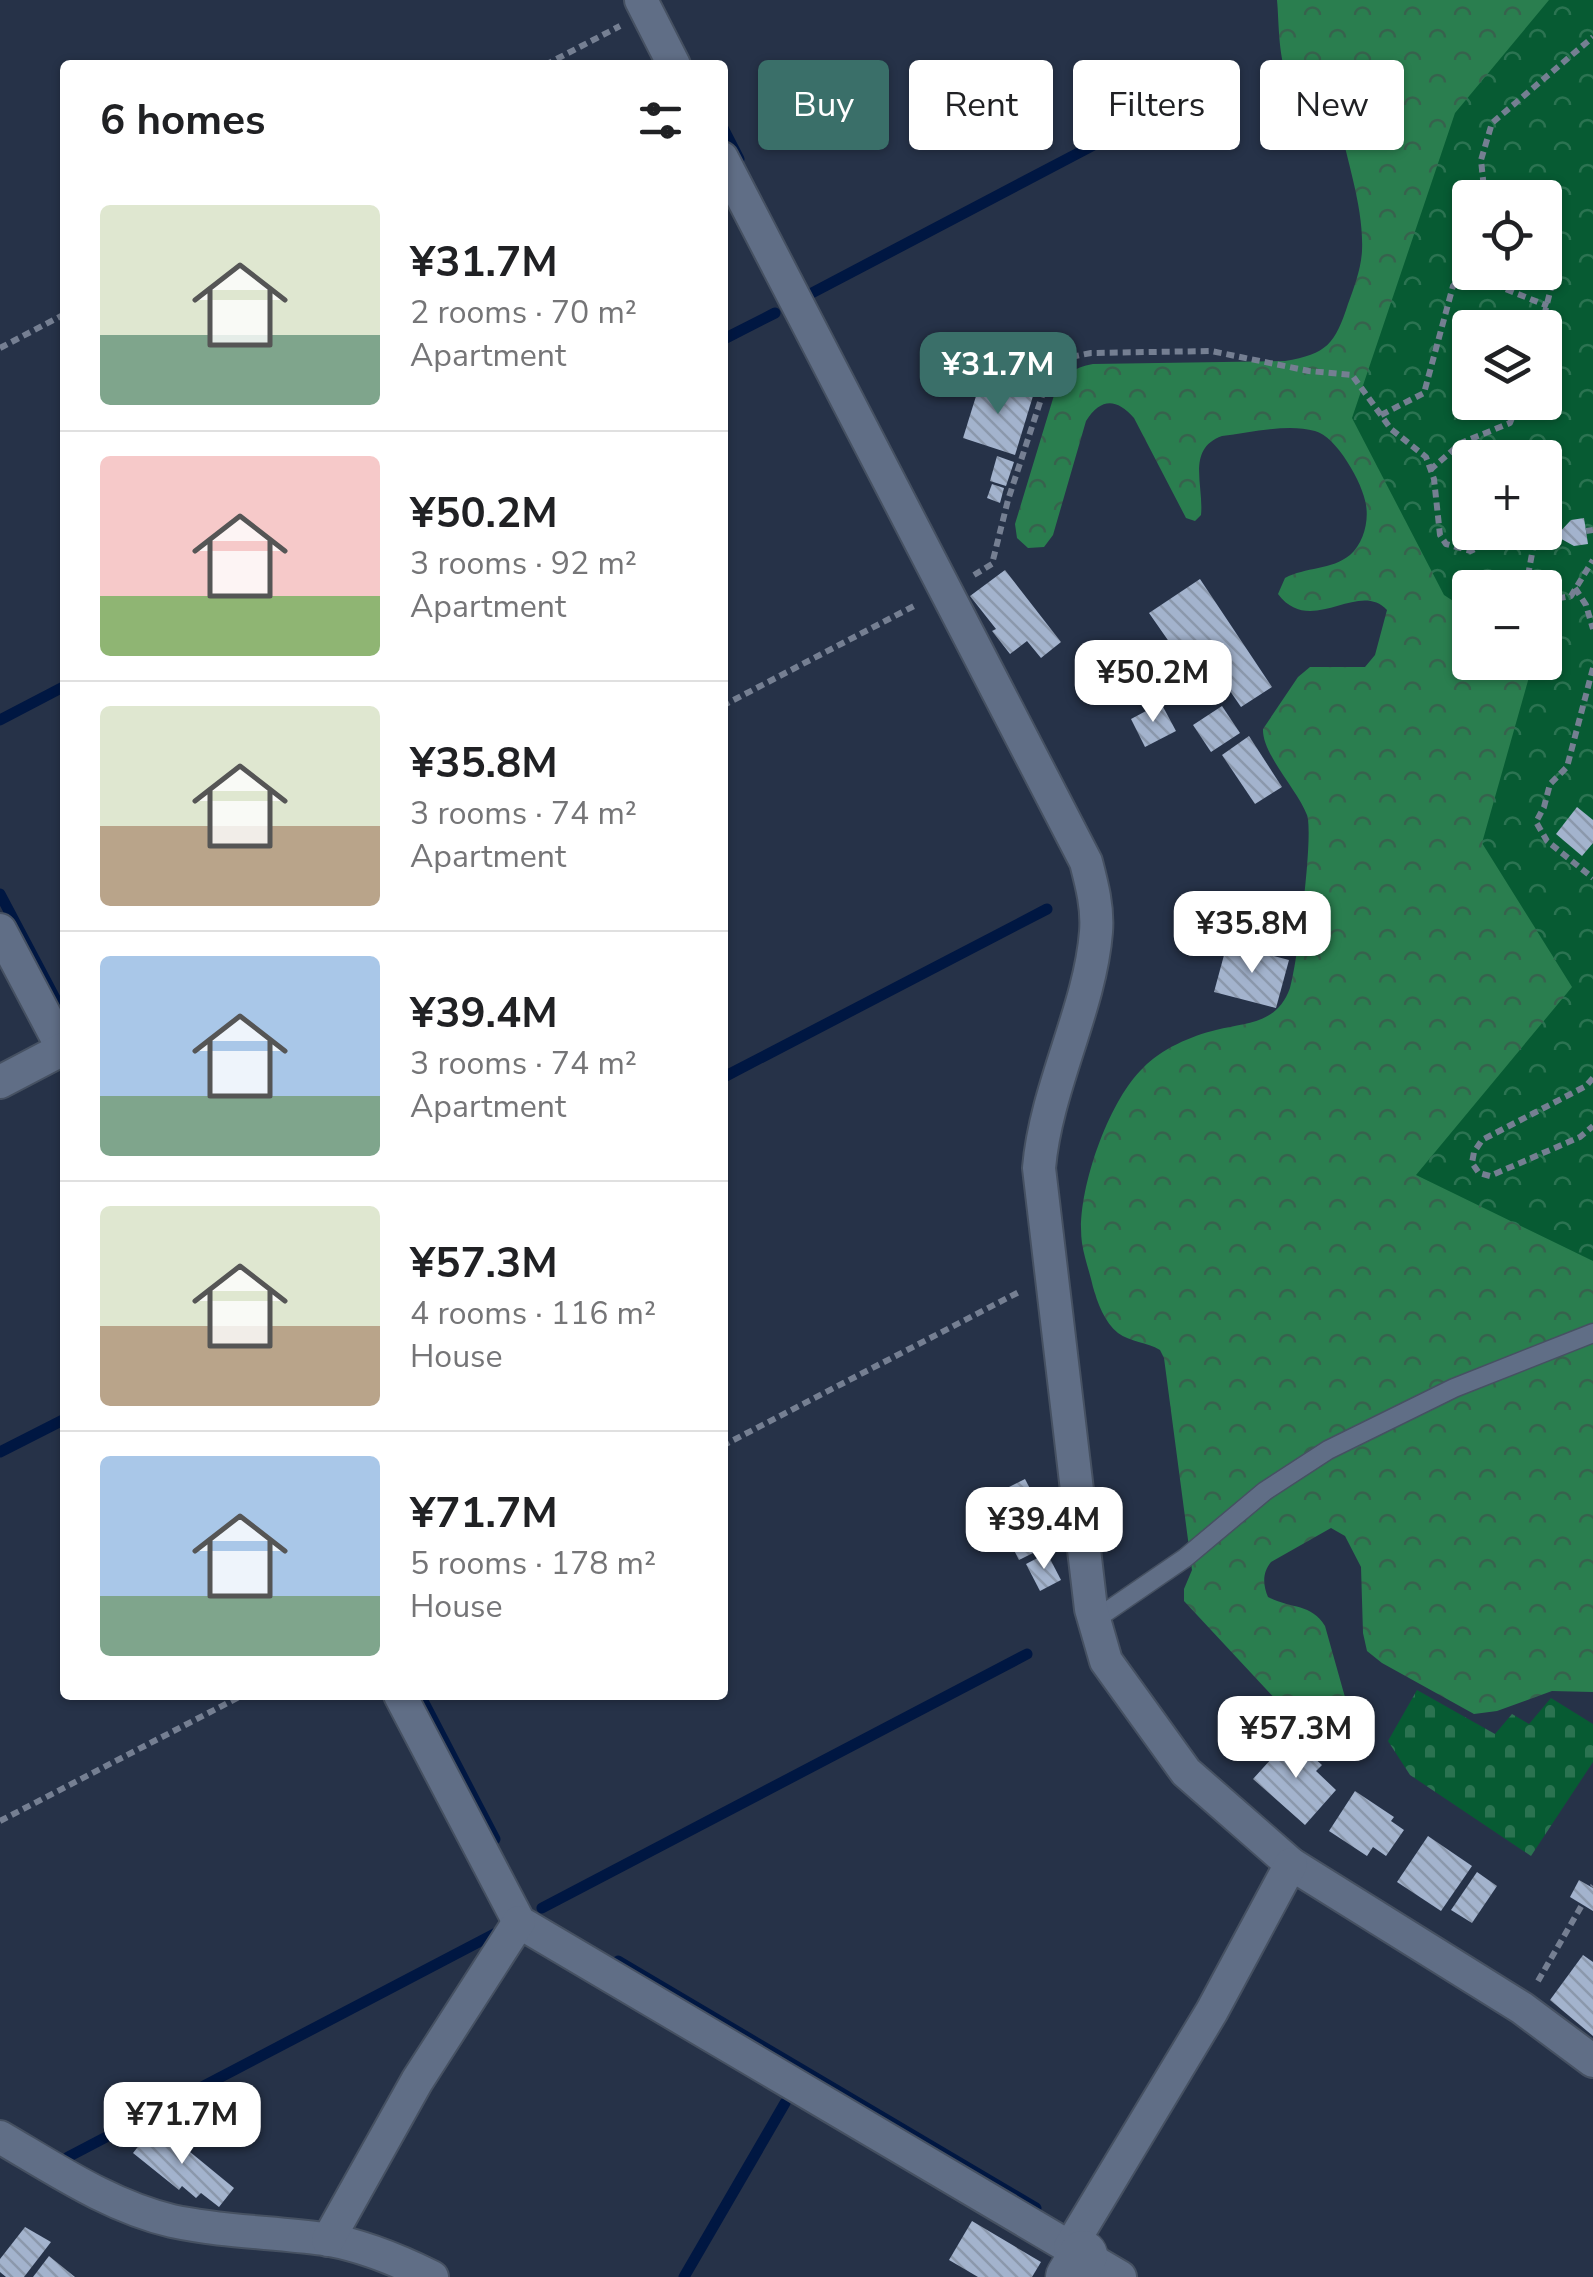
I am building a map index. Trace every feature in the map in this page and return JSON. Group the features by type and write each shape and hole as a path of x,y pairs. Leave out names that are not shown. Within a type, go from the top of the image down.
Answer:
{"street":[{"path":"644,6 671,60"},
{"path":"728,170 1071,830 1086,862 1095,896 1096,931 1090,965 1046,1121 1039,1168 1093,1620 1106,1662 1186,1772 1290,1864 1522,2008 1593,2061"},
{"path":"0,930 60,1043"},
{"path":"0,1082 60,1053"},
{"path":"403,1700 519,1922 1086,2264 1290,1864"},
{"path":"328,2240 407,2098 519,1922"},
{"path":"0,2137 89,2188 166,2219 248,2234 328,2240 372,2251 432,2277"}],"lane":[{"path":"1093,1620 1184,1558 1265,1491 1328,1450 1454,1388 1593,1333"}],"path":[{"path":"553,60 644,6"},
{"path":"1483,180 1481,160 1492,123 1593,37"},
{"path":"1380,415 1424,392 1453,286 1464,273 1548,306"},
{"path":"1547,310 1551,290"},
{"path":"0,348 60,317"},
{"path":"728,703 992,564 1008,500 1045,387 1054,369 1071,357 1092,353 1211,351 1352,376 1391,429 1426,457 1440,535 1452,546"},
{"path":"1430,470 1461,443 1511,420"},
{"path":"1562,596 1571,596 1593,560"},
{"path":"1575,588 1586,604 1593,628"},
{"path":"1593,668 1567,767 1550,784 1536,822 1546,841 1593,878"},
{"path":"1593,1078 1586,1086 1482,1140 1472,1163 1479,1174 1490,1176 1580,1137 1593,1126"},
{"path":"728,1443 1016,1294"},
{"path":"0,1821 233,1700"},
{"path":"1539,1980 1582,1905"}],"green space":[{"path":"1277,0 1593,0 1593,1692 1552,1691 1497,1711 1474,1714 1382,1663 1367,1651 1363,1633 1361,1567 1345,1536 1331,1528 1271,1562 1264,1579 1268,1597 1313,1613 1325,1626 1350,1715 1350,1730 1341,1743 1324,1744 1308,1734 1184,1601 1192,1570 1164,1358 1160,1350 1118,1333 1105,1318 1084,1254 1081,1223 1089,1175 1106,1125 1143,1068 1187,1040 1260,1020 1277,1009 1290,988 1304,900 1309,827 1302,805 1268,749 1263,729 1298,677 1310,667 1365,667 1375,655 1387,610 1375,602 1362,601 1305,611 1291,606 1278,594 1285,578 1343,560 1355,550 1366,525 1364,496 1347,462 1323,435 1304,429 1268,429 1222,436 1211,442 1200,459 1201,515 1195,521 1186,518 1134,418 1109,403 1097,408 1086,421 1053,535 1044,547 1028,548 1017,538 1015,524 1055,392 1075,370 1093,364 1285,361 1320,350 1339,329 1355,285 1362,235 1346,150 1404,150 1404,60 1283,60"},
{"path":"1549,0 1593,0 1593,1261 1416,1175 1572,987 1482,843 1528,680 1562,680 1562,570 1452,570 1452,600 1444,595 1352,418 1455,113"},
{"path":"1417,1690 1495,1734 1512,1714 1529,1724 1551,1698 1593,1724 1593,1762 1531,1856 1410,1775 1388,1741"}],"building":[{"path":"981,380 1033,396 1015,455 963,438"},
{"path":"997,456 1014,462 1006,486 990,481"},
{"path":"992,484 1004,488 1000,503 987,498"},
{"path":"1584,518 1588,544 1574,546 1562,539 1562,530 1571,520"},
{"path":"1005,570 1061,642 1041,658 1027,641 1010,654 970,596"},
{"path":"1200,579 1272,687 1241,707 1219,675 1195,690 1179,666 1170,672 1159,655 1172,646 1149,613"},
{"path":"1161,703 1176,731 1145,747 1131,719"},
{"path":"1222,706 1240,733 1211,752 1193,725"},
{"path":"1249,736 1282,787 1255,804 1222,755"},
{"path":"1577,807 1593,820 1593,843 1582,856 1556,834"},
{"path":"1242,910 1285,921 1276,954 1234,943"},
{"path":"1227,944 1289,960 1276,1008 1214,992"},
{"path":"1025,1479 1057,1541 1019,1560 987,1498"},
{"path":"1047,1553 1061,1580 1040,1591 1026,1564"},
{"path":"1291,1737 1322,1765 1316,1771 1336,1790 1305,1825 1253,1779"},
{"path":"1355,1791 1394,1817 1391,1821 1404,1830 1386,1856 1373,1847 1367,1856 1329,1831"},
{"path":"1428,1836 1472,1866 1441,1911 1397,1882"},
{"path":"1477,1872 1497,1886 1472,1923 1451,1910"},
{"path":"1579,1880 1593,1888 1593,1911 1570,1897"},
{"path":"1583,1955 1593,1962 1593,2036 1550,2000"},
{"path":"156,2124 234,2188 219,2207 201,2193 196,2198 182,2186 179,2190 133,2153"},
{"path":"972,2221 1041,2262 1032,2277 978,2277 949,2260"},
{"path":"25,2227 51,2242 24,2277 6,2277 0,2272 0,2259"},
{"path":"49,2256 75,2277 33,2277"}],"waterway":[{"path":"728,138 739,159"},
{"path":"810,294 1084,150"},
{"path":"728,337 775,313"},
{"path":"0,720 60,689"},
{"path":"0,894 60,1008"},
{"path":"728,1075 1047,909"},
{"path":"0,1452 60,1422"},
{"path":"542,1908 1027,1654"},
{"path":"423,1700 495,1839"},
{"path":"68,2157 496,1933"},
{"path":"618,1961 1036,2208"},
{"path":"684,2277 785,2103"}]}
